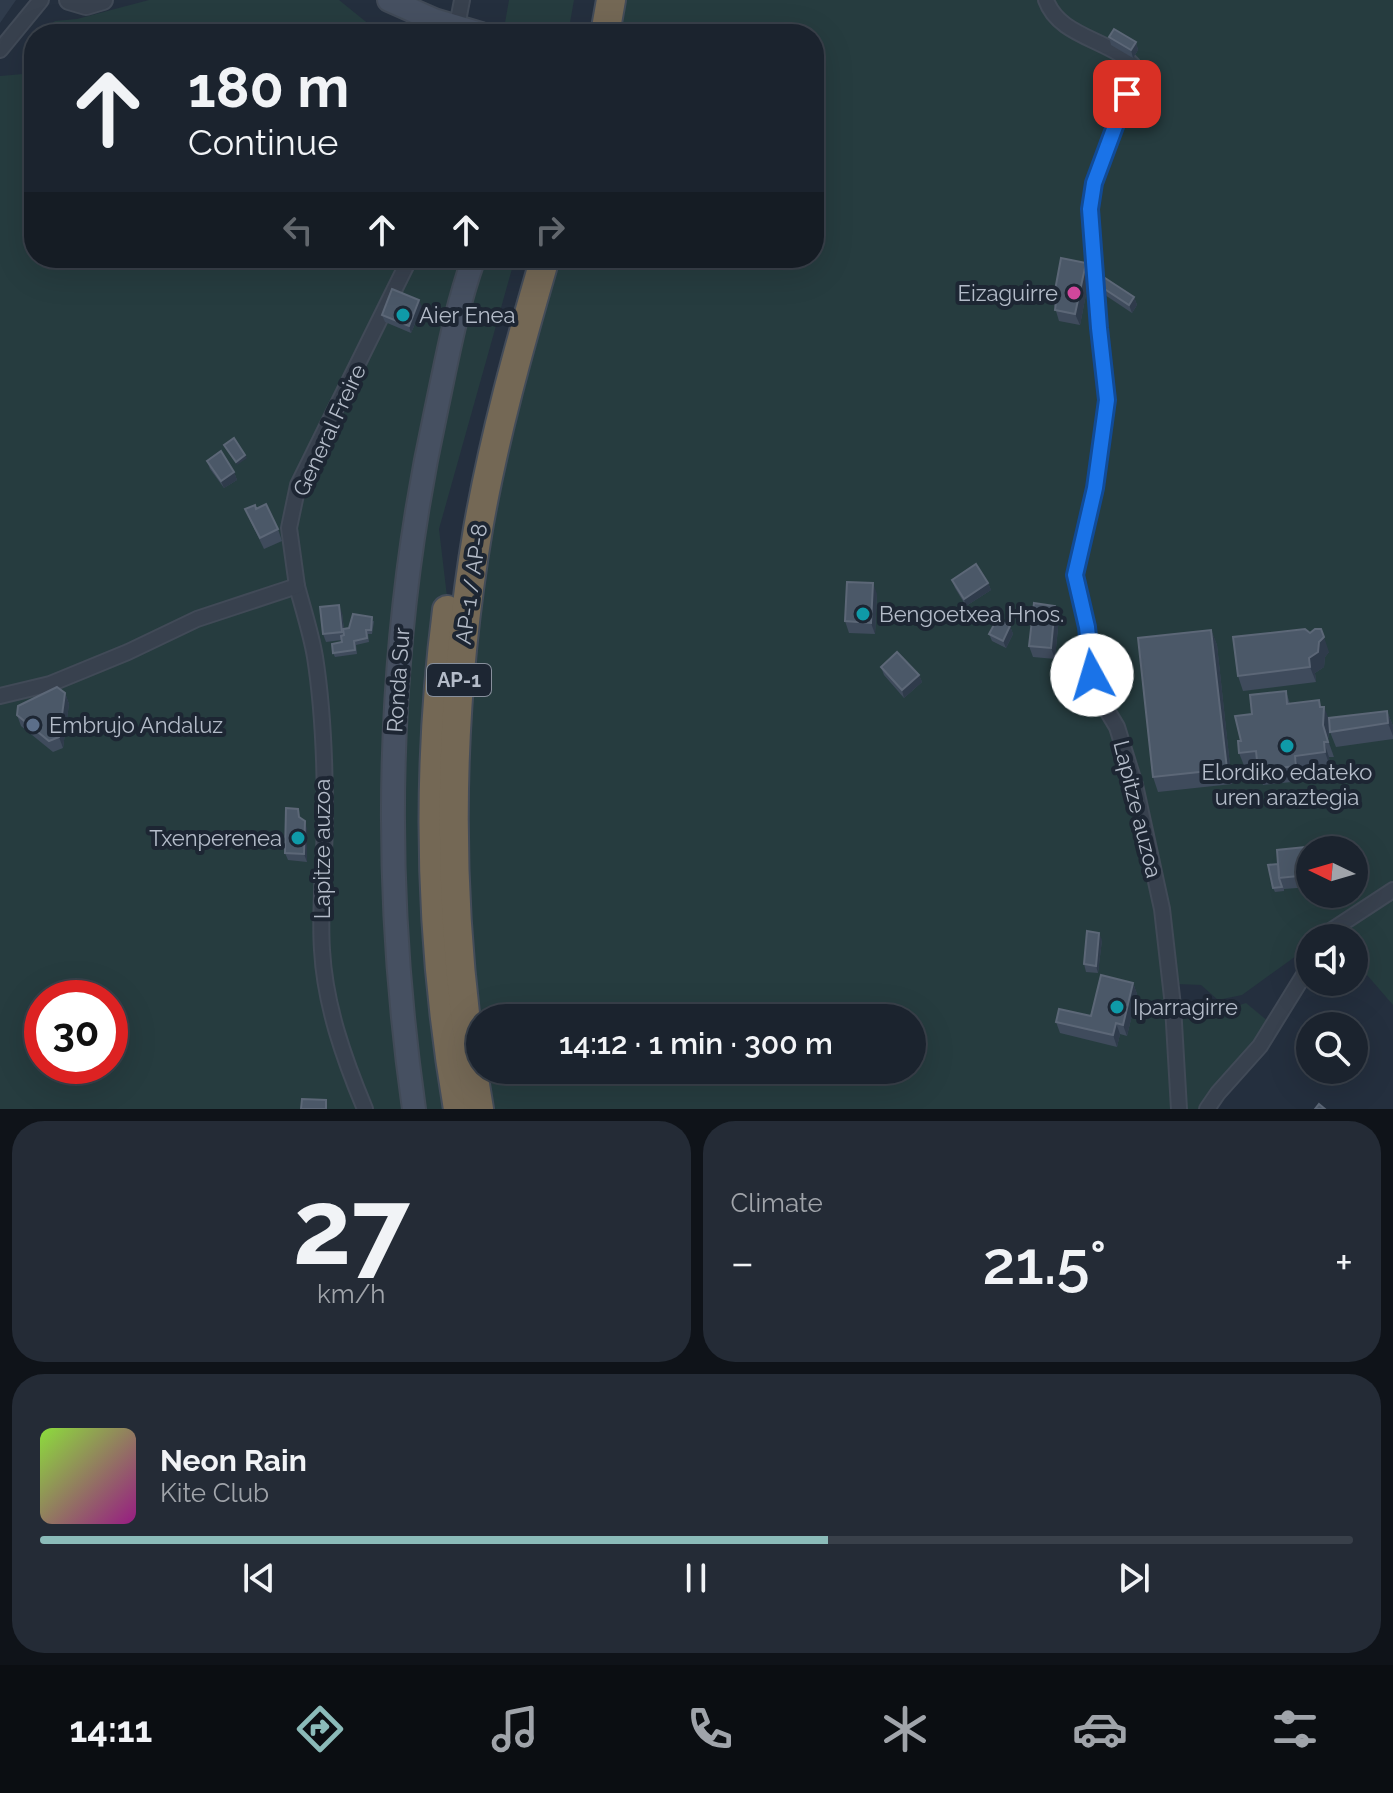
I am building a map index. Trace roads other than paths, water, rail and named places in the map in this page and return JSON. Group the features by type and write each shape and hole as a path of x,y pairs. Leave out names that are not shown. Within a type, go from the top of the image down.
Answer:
{"highway":[{"path":"587,24 592,0"},
{"path":"607,24 611,0"},
{"name":"AP-1 / AP-8","path":"458,1109 447,1033 437,921 434,807 438,694 451,581 470,470 496,359 523,268"},
{"name":"AP-1 / AP-8","path":"479,1109 467,1031 456,919 454,807 458,695 470,583 489,473 542,268"}],"main road":[{"path":"389,0 449,24"},
{"name":"Ronda Sur","path":"414,1109 401,1008 394,915 391,808 397,674 427,451 459,306 471,268"}],"street":[{"path":"0,50 41,0"},
{"path":"69,0 86,5 103,0"},
{"path":"457,24 462,0"},
{"name":"Lapitze auzoa","path":"1046,0 1049,9 1072,30 1115,51 1133,65 1129,88 1094,183 1090,209 1107,400 1095,488 1075,575 1087,627 1092,675 1102,702 1117,727 1135,785 1162,909 1173,1006 1179,1109"},
{"name":"General Freire","path":"297,586 289,528 298,485 405,268"},
{"path":"0,696 50,684 197,619 297,586"},
{"name":"Lapitze auzoa","path":"297,586 315,656 321,719 325,817 321,870 322,952 331,1005 346,1063 365,1109"},
{"path":"1341,924 1393,890"},
{"path":"1207,1109 1260,1046 1296,988"}],"place":[{"name":"Eizaguirre","path":"1074,293"},
{"name":"Aier Enea","path":"403,315"},
{"name":"Bengoetxea Hnos.","path":"863,614"},
{"name":"Embrujo Andaluz","path":"33,725"},
{"name":"Elordiko edateko uren araztegia","path":"1287,746"},
{"name":"Txenperenea","path":"298,838"},
{"name":"Iparragirre","path":"1117,1007"}]}
